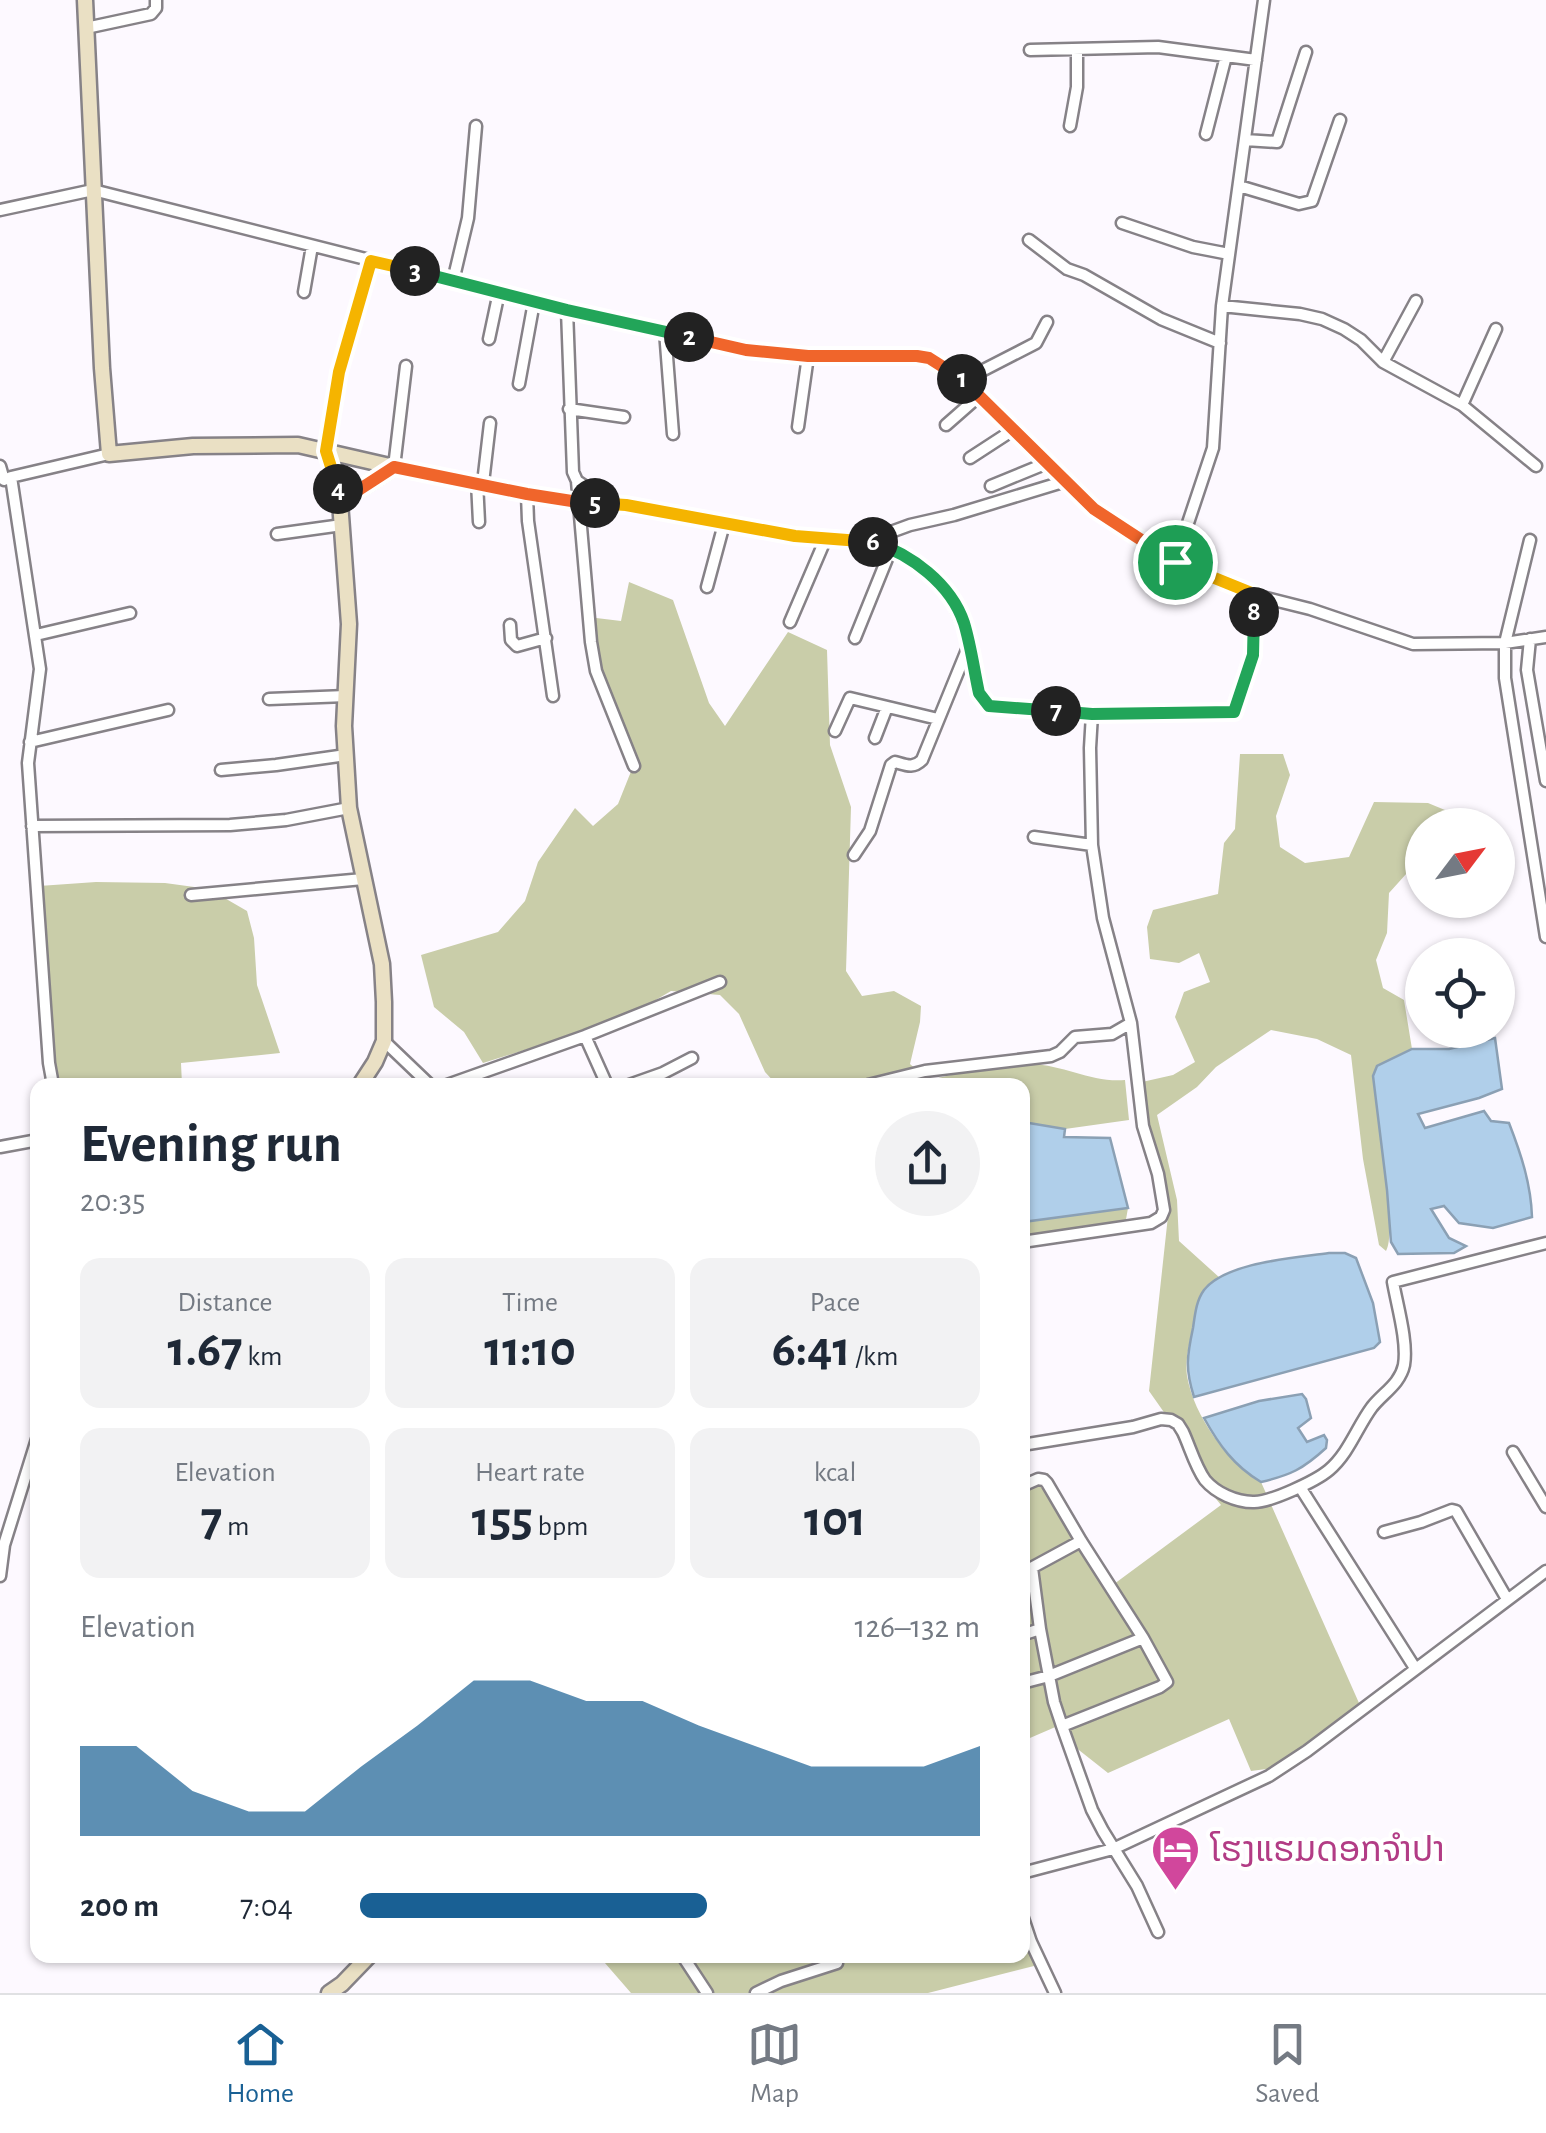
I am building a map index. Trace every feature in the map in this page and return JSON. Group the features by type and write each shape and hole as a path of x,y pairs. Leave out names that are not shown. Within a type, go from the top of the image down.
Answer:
{"street":[{"path":"85,0 109,454"},
{"path":"86,28 152,14 156,0"},
{"path":"1175,562 1213,448 1222,306 1264,0"},
{"path":"1030,50 1158,47 1256,60"},
{"path":"1070,126 1077,87 1077,49"},
{"path":"1244,140 1277,142 1306,52"},
{"path":"1206,134 1226,56"},
{"path":"1239,186 1299,204 1312,202 1340,120"},
{"path":"453,280 468,218 476,126"},
{"path":"0,210 93,190 534,302 746,350 808,356 929,358 964,380 1094,509 1175,562 1254,594 1310,608 1413,644 1506,643 1546,637"},
{"path":"1122,223 1193,247 1229,254"},
{"path":"1029,240 1067,270 1084,275 1161,319 1220,343"},
{"path":"304,292 312,246"},
{"path":"365,1078 384,1040 382,964 349,808 349,624 340,502 326,451 339,372 371,261"},
{"path":"488,338 499,292"},
{"path":"1383,362 1416,301"},
{"path":"520,384 534,302"},
{"path":"1222,306 1322,319 1361,340 1383,362 1462,406 1536,466"},
{"path":"567,310 572,472 577,481 608,503"},
{"path":"964,380 1036,343 1047,322"},
{"path":"1462,406 1496,330"},
{"path":"665,331 673,434"},
{"path":"798,427 808,356"},
{"path":"394,467 406,366"},
{"path":"946,424 979,396"},
{"path":"569,409 624,417"},
{"path":"479,522 480,483 490,423"},
{"path":"970,458 1013,430"},
{"path":"5,480 109,454 298,445 527,494 608,503 795,536 869,540 908,558 943,588 963,620 979,693 989,706 1092,714 1234,712 1253,655 1254,594"},
{"path":"991,486 1047,463"},
{"path":"0,466 36,634 40,670 28,763 52,1078"},
{"path":"340,502 394,467"},
{"path":"577,481 596,671 634,766"},
{"path":"869,540 1066,481"},
{"path":"527,494 553,696"},
{"path":"707,587 724,524"},
{"path":"277,534 342,525"},
{"path":"790,622 826,538"},
{"path":"1530,540 1506,643 1505,678 1546,937"},
{"path":"855,638 891,548"},
{"path":"36,634 130,613"},
{"path":"510,625 510,640 516,646 546,638"},
{"path":"1530,640 1527,670 1546,781"},
{"path":"854,854 870,830 891,765 917,765 922,760 969,644"},
{"path":"269,699 346,696"},
{"path":"836,731 850,698 938,719"},
{"path":"875,738 886,708"},
{"path":"30,742 168,710"},
{"path":"1030,1241 1151,1223 1164,1210 1144,1126 1131,1023 1103,918 1092,845 1092,714"},
{"path":"221,770 346,754"},
{"path":"32,826 230,825 349,808"},
{"path":"1034,837 1092,845"},
{"path":"191,895 363,880"},
{"path":"467,1078 720,982"},
{"path":"896,1078 1052,1056 1074,1036 1112,1034 1131,1023"},
{"path":"585,1036 604,1078"},
{"path":"384,1040 423,1078"},
{"path":"649,1078 692,1058"},
{"path":"0,1146 30,1141"},
{"path":"1030,1445 1172,1420 1178,1424 1203,1477 1228,1496 1256,1503 1300,1487 1329,1470 1346,1452 1374,1405 1400,1376 1405,1354 1393,1282 1546,1242"},
{"path":"1512,1452 1546,1506"},
{"path":"0,1576 3,1538 30,1459"},
{"path":"1030,1482 1044,1480 1167,1682 1062,1726"},
{"path":"1300,1487 1415,1668"},
{"path":"1384,1532 1456,1511 1507,1599"},
{"path":"1030,1569 1081,1542"},
{"path":"1030,1870 1113,1849 1282,1768 1546,1571"},
{"path":"1030,1584 1062,1726 1092,1810 1137,1886 1158,1932"},
{"path":"1030,1632 1040,1629"},
{"path":"1030,1681 1143,1638"},
{"path":"1030,1939 1055,1993"},
{"path":"329,1993 362,1963"},
{"path":"687,1963 707,1993"},
{"path":"756,1993 837,1963"}],"green space":[{"path":"629,582 673,600 709,703 725,726 788,632 827,650 830,745 851,807 846,971 862,996 894,991 921,1006 910,1064 926,1078 771,1078 739,1014 720,995 671,991 576,1034 483,1063 464,1032 434,1007 421,955 498,932 525,901 538,862 575,808 593,826 618,804 632,769 600,683 588,617 621,621"},
{"path":"1240,754 1283,754 1290,775 1276,816 1280,847 1305,863 1349,857 1374,802 1428,803 1440,808 1405,808 1405,875 1389,893 1387,933 1376,960 1383,988 1404,1000 1405,1048 1412,1049 1377,1066 1373,1076 1390,1219 1386,1251 1379,1245 1363,1159 1351,1055 1317,1039 1271,1030 1216,1067 1197,1087 1157,1115 1177,1200 1179,1241 1220,1278 1202,1294 1197,1307 1187,1359 1191,1391 1224,1450 1261,1482 1359,1703 1281,1767 1251,1771 1229,1719 1108,1773 1070,1743 1060,1725 1030,1738 1030,1475 1048,1473 1110,1587 1221,1505 1194,1472 1168,1418 1149,1391 1168,1216 1144,1116 1142,1082 1173,1075 1195,1062 1175,1017 1184,992 1210,982 1199,953 1179,963 1150,959 1147,927 1153,910 1218,894 1224,843 1235,829"},
{"path":"165,883 209,889 247,911 254,938 257,985 280,1053 181,1063 182,1078 57,1078 39,886"},
{"path":"1031,1064 1101,1079 1125,1080 1129,1120 1065,1129 1030,1123 1030,1078 938,1078"},
{"path":"1128,1208 1125,1225 1030,1234 1030,1221"},
{"path":"1030,1934 1042,1964 928,1993 631,1993 605,1963 1030,1963"}],"water":[{"path":"1496,1048 1502,1089 1418,1114 1425,1128 1484,1111 1491,1121 1509,1123 1525,1169 1532,1217 1493,1228 1459,1223 1444,1206 1431,1209 1449,1238 1466,1246 1454,1253 1398,1254 1391,1242 1373,1076 1377,1066 1412,1049"},
{"path":"1030,1123 1065,1129 1064,1137 1110,1138 1128,1208 1030,1221"},
{"path":"1329,1253 1356,1258 1373,1303 1380,1342 1374,1348 1194,1397 1188,1355 1196,1308 1204,1290 1244,1267"},
{"path":"1302,1394 1311,1418 1298,1428 1307,1442 1324,1435 1326,1448 1296,1470 1261,1482 1228,1454 1204,1418 1259,1401"}],"place":[{"name":"ໂຮງແຮມດອກຈຳປາ","path":"1176,1892"}],"route":[{"path":"371,261 746,350 808,356 929,358 964,380 1094,509 1175,562 1254,594 1253,655 1232,713 1092,714 989,706 979,693 963,620 950,596 908,558 869,540 795,536 626,505 527,494 394,467 340,502 326,451 339,372 371,261"}]}
